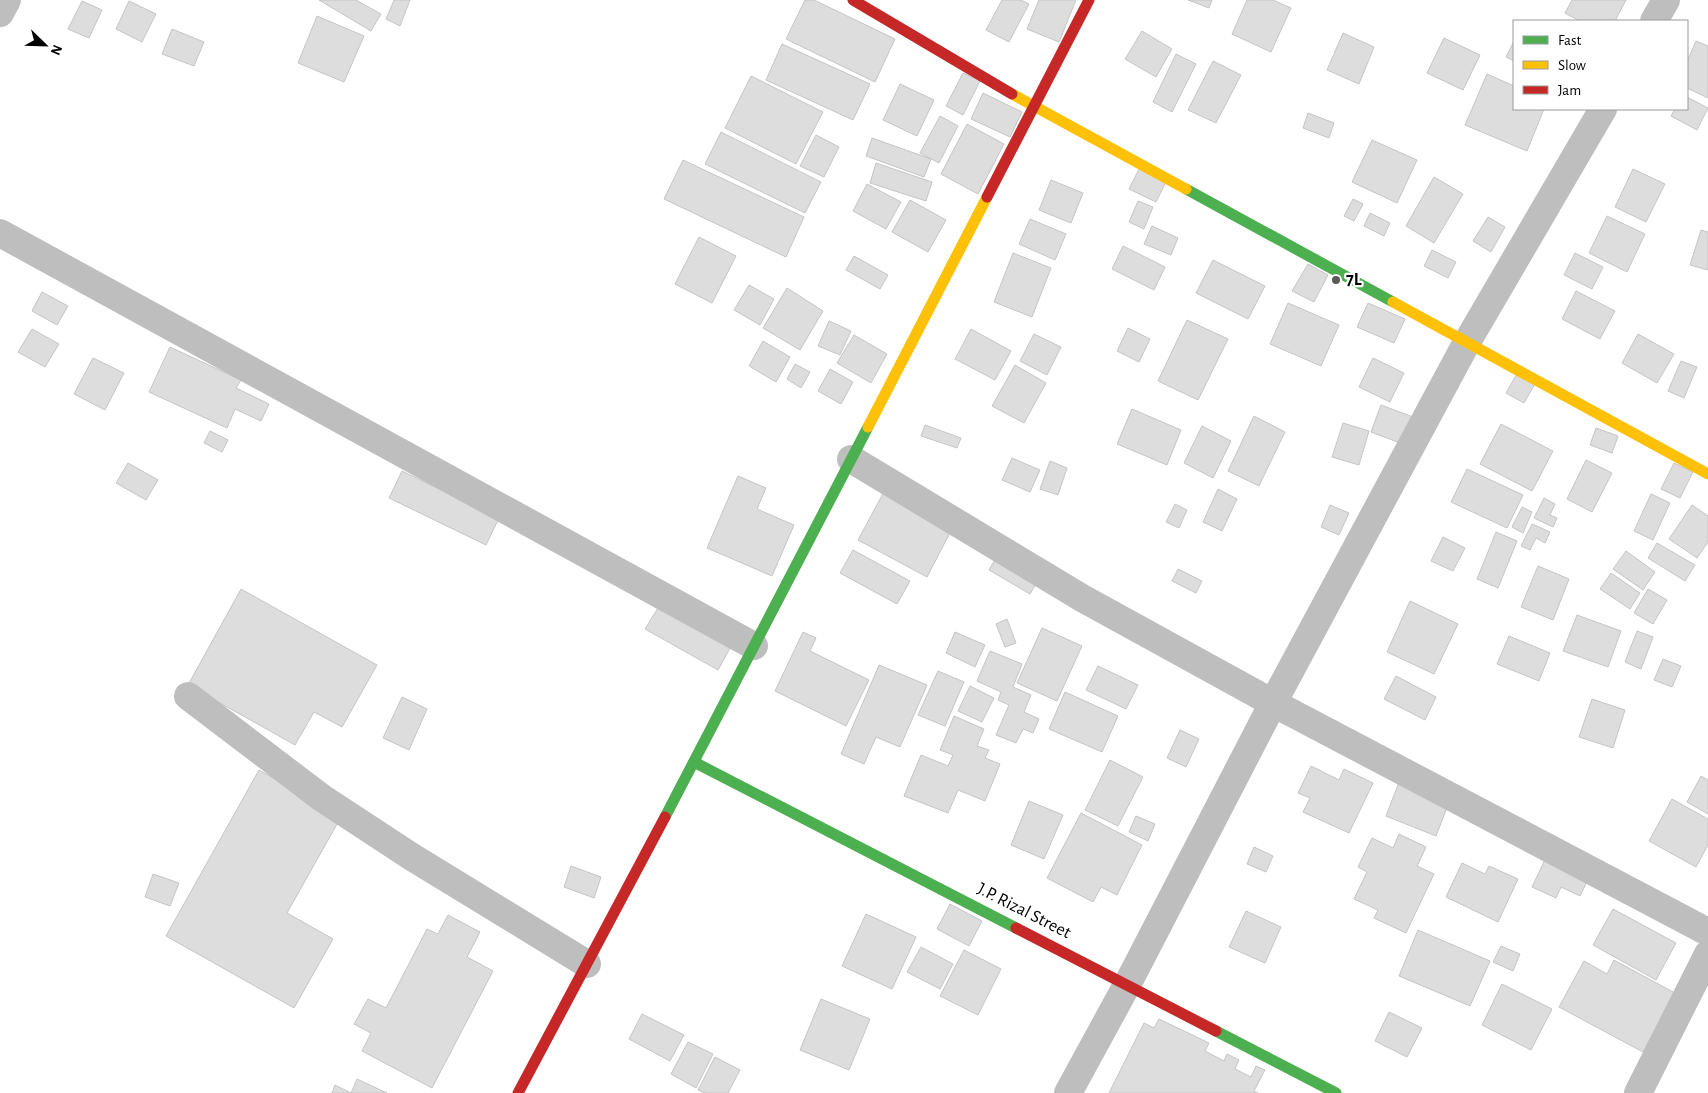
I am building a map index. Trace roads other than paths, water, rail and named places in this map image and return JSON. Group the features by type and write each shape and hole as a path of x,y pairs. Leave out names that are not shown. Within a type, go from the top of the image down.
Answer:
{"main road":[{"path":"853,0 1033,106 1708,474"},
{"path":"518,1093 694,762 1089,0"},
{"name":"J.P. Rizal Street","path":"694,762 1128,984 1319,1089"}],"street":[{"path":"0,13 7,0"},
{"path":"1655,20 1666,0"},
{"path":"1068,1093 1128,984 1273,703 1467,342 1602,110"},
{"path":"0,233 754,646"},
{"path":"851,459 1082,598 1273,703 1708,932"},
{"path":"188,696 330,802 412,857 587,964"},
{"path":"1638,1093 1708,954"}],"place":[{"name":"7L","path":"1336,280"}]}
